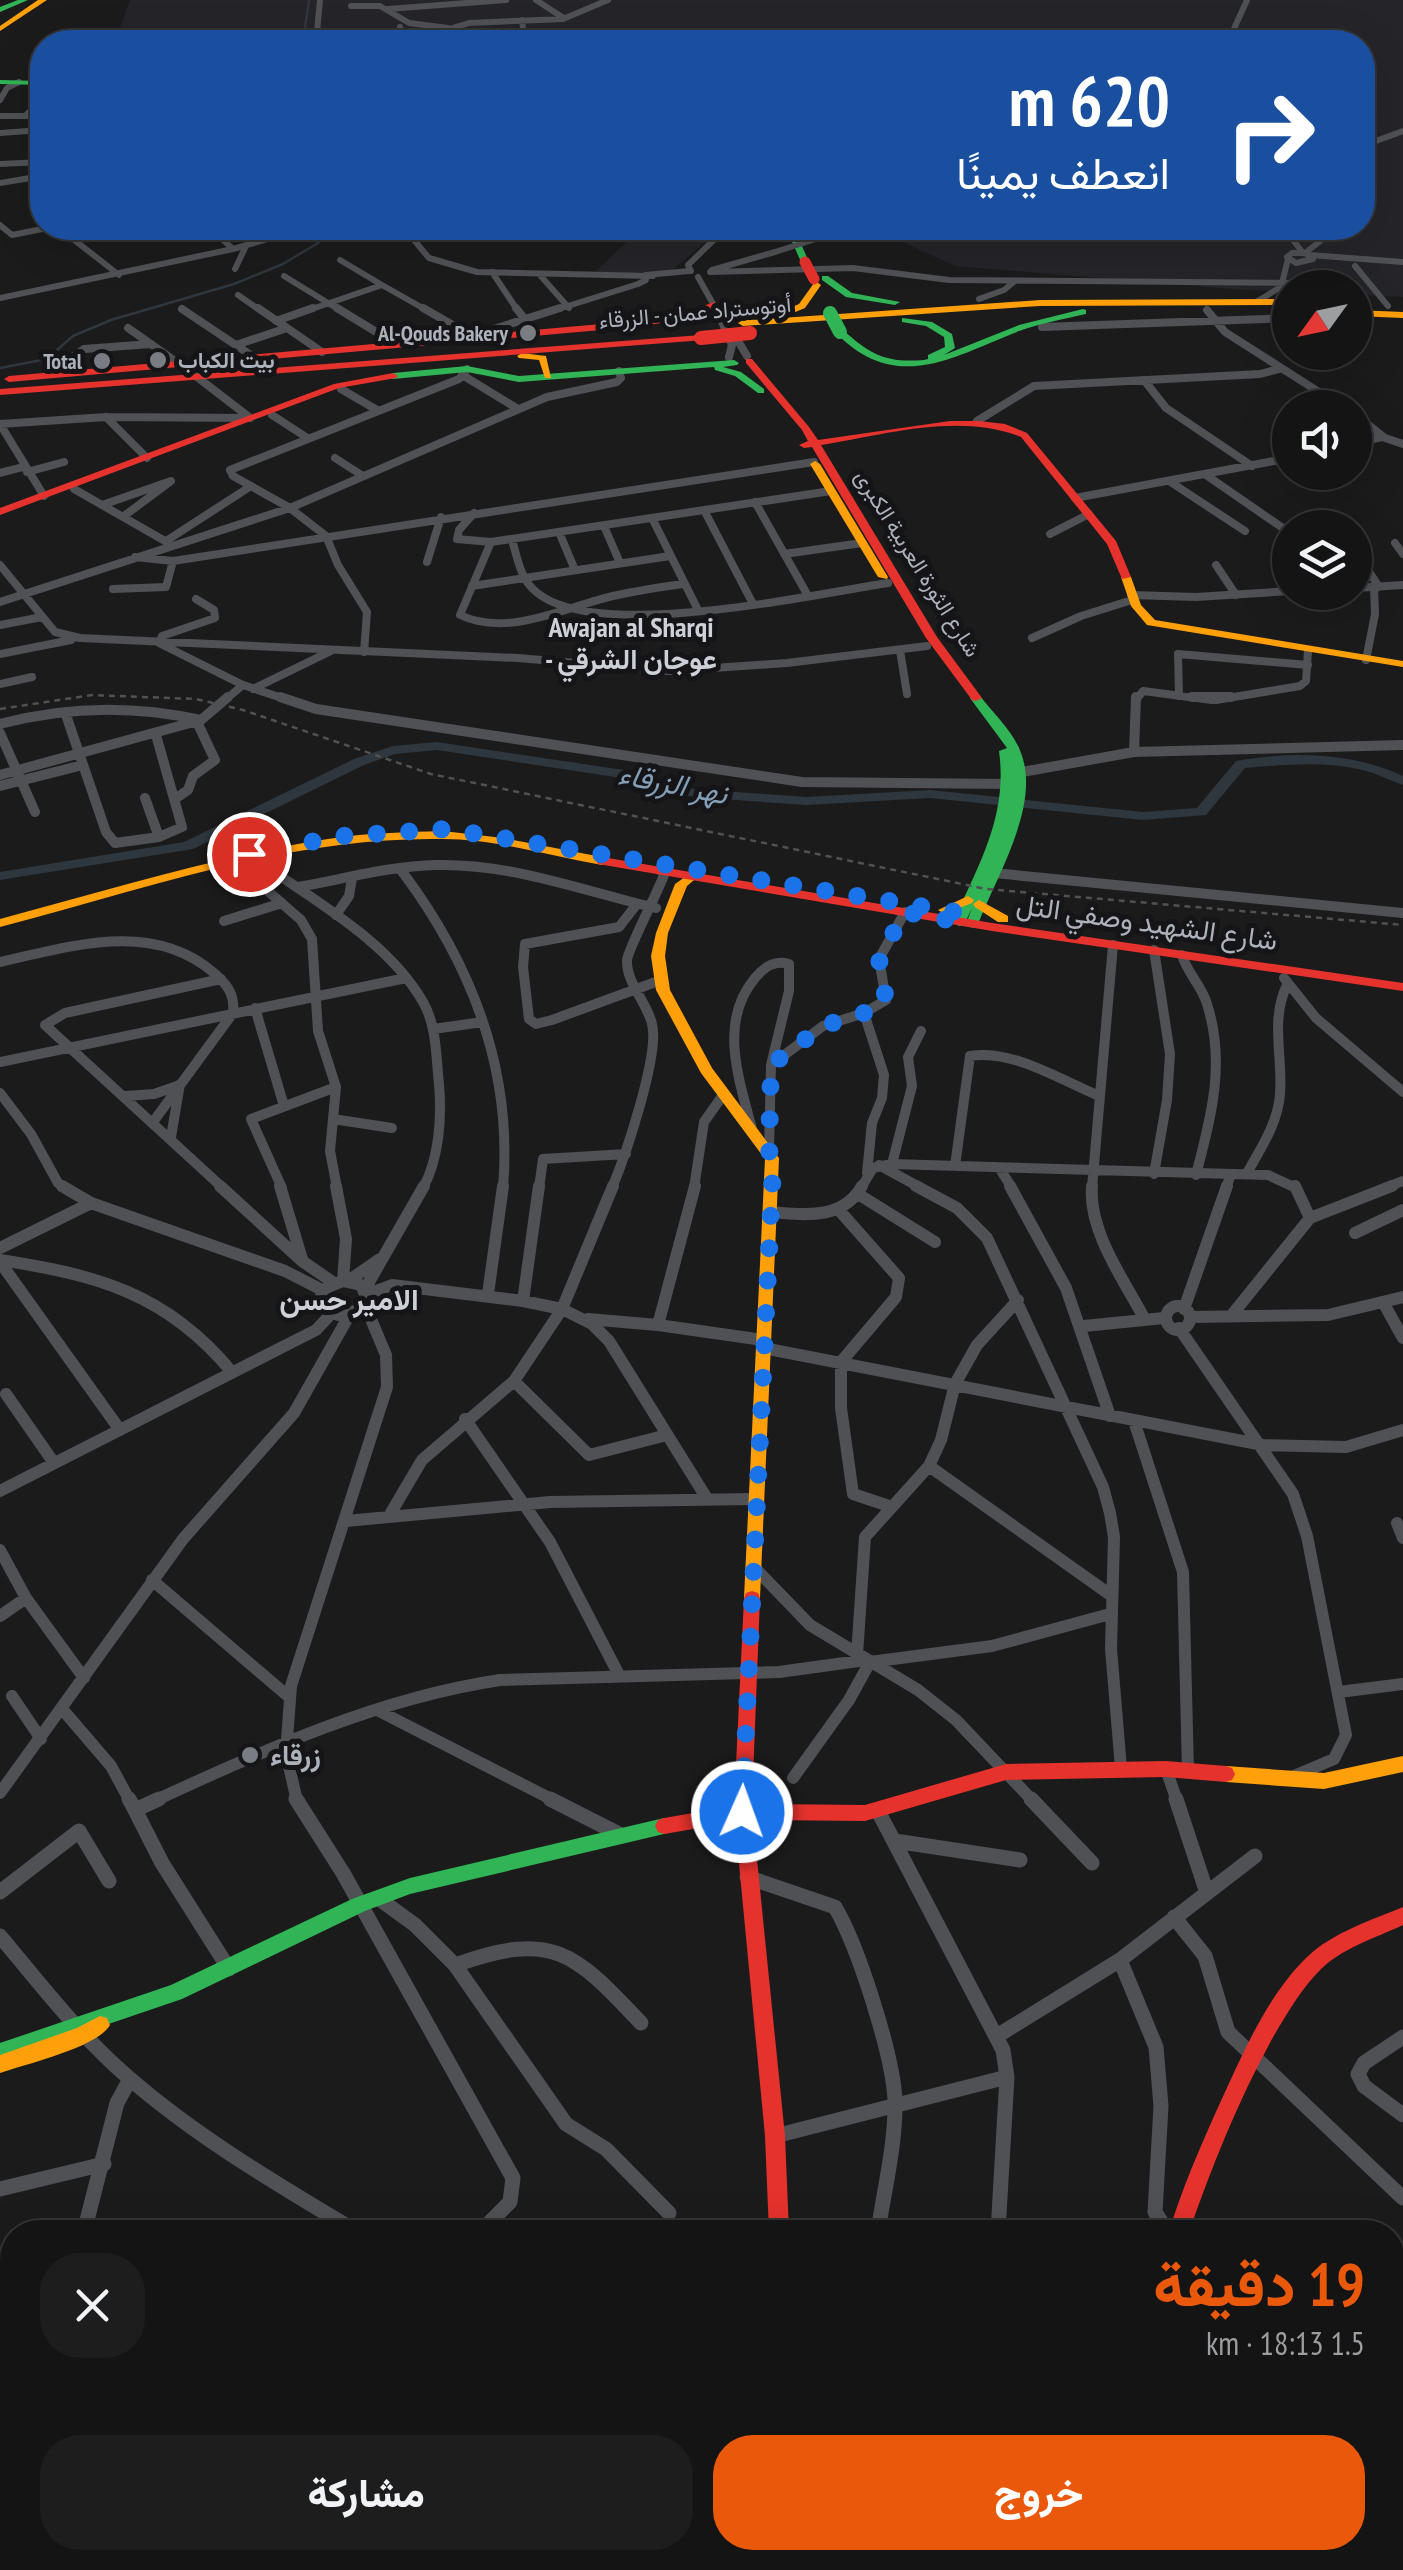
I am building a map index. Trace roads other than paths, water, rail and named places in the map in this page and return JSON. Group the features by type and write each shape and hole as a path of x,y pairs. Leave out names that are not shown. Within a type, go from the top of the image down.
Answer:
{"main road":[{"path":"0,10 24,0"},
{"path":"0,29 42,0"},
{"path":"5,85 30,81"},
{"path":"797,240 853,347 872,357 910,364 934,362 1026,326 1093,306"},
{"path":"805,240 817,274 849,294 873,301 980,299 1093,306"},
{"path":"750,326 802,306 817,274"},
{"name":"أوتوستراد عمان - الزرقاء","path":"2,386 557,339 1093,306 1252,302 1272,296"},
{"path":"2,386 50,373 188,370 255,358 320,364 557,339 693,314 714,305"},
{"name":"أوتوستراد عمان - الزرقاء","path":"750,326 905,320 1093,306 1210,315 1272,315"},
{"path":"1372,307 1398,310"},
{"path":"1372,312 1398,310"},
{"path":"840,322 869,350 898,358 929,358 950,348 952,340 946,332 905,320"},
{"path":"552,374 551,356 557,339"},
{"name":"أوتوستراد عمان - الزرقاء","path":"188,370 491,354 557,339"},
{"path":"491,354 542,356 552,374"},
{"path":"0,514 349,385 392,373 499,376 619,372 737,360"},
{"path":"552,374 737,360"},
{"name":"شارع الثورة العربية الكبرى","path":"737,360 812,447 831,491 927,646 1002,745 1010,764 1011,797"},
{"name":"شارع الثورة العربية الكبرى","path":"737,360 812,447 932,638 1012,746 1011,797"},
{"path":"700,364 734,372 761,391"},
{"path":"0,514 261,417"},
{"path":"812,447 977,421 1000,422 1016,429 1082,507 1128,583 1140,614 1157,626 1308,658 1403,664"},
{"path":"966,912 994,873 1011,797"},
{"path":"966,912 1011,797"},
{"name":"شارع الشهيد وصفي التل","path":"0,919 286,846 356,834 433,828 1403,984"},
{"name":"شارع الشهيد وصفي التل","path":"0,919 247,862 367,840 446,835 905,912 966,912 1284,977 1403,984"},
{"path":"694,874 662,909 661,980 686,1039 723,1095 769,1150 773,1169 754,1498 742,1812 775,2136 779,2220"},
{"path":"0,2064 229,1969 369,1902 488,1865 619,1834 742,1812 854,1814 1006,1772 1166,1769 1324,1781 1403,1764"},
{"path":"1182,2220 1257,2056 1302,1975 1314,1964 1403,1916"},
{"path":"0,2052 79,2030"}],"street":[{"path":"350,6 388,8 506,0"},
{"path":"536,0 563,19"},
{"path":"443,30 485,21 563,19 608,0"},
{"path":"1233,30 1247,0"},
{"path":"317,30 320,2 329,1"},
{"path":"479,2 485,21"},
{"path":"444,5 452,27"},
{"path":"388,8 409,23 452,27"},
{"path":"522,20 523,30"},
{"path":"26,116 30,112"},
{"path":"0,116 30,116"},
{"path":"0,133 30,131"},
{"path":"1375,141 1403,131"},
{"path":"0,164 30,164"},
{"path":"0,183 30,180"},
{"path":"0,224 12,235 30,231"},
{"path":"74,240 119,275"},
{"path":"223,240 233,249"},
{"path":"0,298 269,240"},
{"path":"412,240 430,259 492,272 749,274 853,268 949,280 1272,288"},
{"path":"700,272 719,240"},
{"path":"700,272 812,240"},
{"path":"1285,240 1290,270"},
{"path":"1292,240 1307,257 1355,266 1403,264"},
{"path":"1300,270 1325,240"},
{"path":"235,269 246,246"},
{"path":"1288,256 1403,264"},
{"path":"340,260 467,336 569,308 638,284 646,280 646,275"},
{"path":"1355,266 1398,310"},
{"path":"492,272 527,322"},
{"path":"700,272 737,360"},
{"path":"700,272 739,346 737,360"},
{"path":"539,274 569,308"},
{"path":"723,283 749,274"},
{"path":"284,276 390,341"},
{"path":"980,299 1015,281"},
{"path":"276,321 382,285"},
{"path":"238,295 287,328 320,364"},
{"path":"182,309 255,358"},
{"path":"1042,328 1210,315 1272,363"},
{"path":"128,328 261,417 306,437"},
{"path":"236,345 287,328"},
{"path":"50,373 84,349 151,344"},
{"path":"977,421 999,413 1014,395 1034,386 1276,370"},
{"path":"1282,370 1314,390"},
{"path":"0,602 169,543 290,508 561,392 613,383 621,378 619,372"},
{"path":"364,652 367,612 326,536 290,508 230,474 232,467 465,373 518,409"},
{"path":"1144,380 1166,408 1252,466"},
{"path":"349,385 377,410"},
{"path":"44,496 0,424 106,416 261,417"},
{"path":"106,416 147,458"},
{"path":"1372,428 1403,444"},
{"path":"1372,439 1382,436"},
{"path":"0,447 11,445"},
{"path":"135,557 173,560 475,512 812,447"},
{"path":"335,458 363,476"},
{"path":"0,474 64,462"},
{"path":"1050,534 1082,507 1169,481 1272,462"},
{"path":"1206,475 1272,521"},
{"path":"105,504 171,481 124,516"},
{"path":"1169,481 1245,531"},
{"path":"169,543 250,486"},
{"path":"74,488 169,543"},
{"path":"475,512 459,530 457,539 512,540 831,491"},
{"path":"756,502 807,594"},
{"path":"704,510 752,602"},
{"path":"427,562 441,517"},
{"path":"652,518 698,610"},
{"path":"604,526 620,563"},
{"path":"559,532 575,570"},
{"path":"512,540 526,578 538,594 573,607 642,617 888,584"},
{"path":"490,542 460,610 460,615 468,620 515,621 684,584"},
{"path":"784,554 862,543"},
{"path":"1395,544 1403,554"},
{"path":"472,586 670,556"},
{"path":"113,589 168,586 173,560"},
{"path":"1216,565 1236,595"},
{"path":"1,569 58,634 80,638 518,658 670,671 927,646"},
{"path":"1366,660 1370,629 1378,613 1372,580"},
{"path":"1032,638 1081,616 1128,583 1236,595 1272,592"},
{"path":"1372,587 1403,585"},
{"path":"160,643 162,636 172,630 214,618 211,607 196,599"},
{"path":"0,625 42,617"},
{"path":"0,654 80,638"},
{"path":"160,643 248,687 340,714 802,782 1011,797 1134,752 1403,745"},
{"path":"900,650 907,694"},
{"path":"0,786 20,776 199,721 248,687 331,651"},
{"path":"1134,752 1138,693 1148,690 1179,696 1220,700 1296,688 1306,681 1308,658 1178,654 1179,696"},
{"path":"0,684 32,678"},
{"path":"0,724 65,712 144,710 199,721"},
{"path":"65,712 112,841 121,844 159,837 182,827 156,736"},
{"path":"175,799 188,790 193,776 215,760 199,721"},
{"path":"0,733 35,812"},
{"path":"0,776 20,776"},
{"path":"145,798 159,837"},
{"path":"0,1794 64,1710 152,1580 207,1509 294,1413 350,1314 366,1296 380,1259 414,1208 432,1170 440,1104 433,1029 423,1002 379,949 298,888 247,862"},
{"path":"247,862 310,934 318,1031 336,1087 330,1151 346,1239 337,1284"},
{"path":"298,888 436,865 520,874 662,909"},
{"path":"389,1516 422,1460 514,1380 562,1310 626,1154 653,1037 650,1014 635,986 627,956 662,909 664,875 660,869"},
{"path":"401,870 441,928 483,1022 499,1075 505,1155 488,1294"},
{"path":"994,873 1403,913"},
{"path":"336,915 349,896 352,878"},
{"path":"224,921 282,903"},
{"path":"637,904 619,927 527,943 523,967 530,1019 536,1024 578,1013 635,986 661,980"},
{"path":"771,1065 823,1026 864,1013 886,1000 879,959 905,912"},
{"path":"0,962 144,940 186,949 221,978 230,988 233,1013 154,1122"},
{"path":"1113,945 1092,1172 1096,1222 1144,1318"},
{"path":"1154,950 1170,1054 1167,1100 1154,1174"},
{"path":"1182,955 1187,975 1208,1005 1220,1070 1216,1104 1196,1175"},
{"path":"752,1129 737,1068 735,1006 761,971 780,961 789,964 788,990 771,1065 769,1150"},
{"path":"1284,977 1316,1018 1403,1092"},
{"path":"1246,1173 1276,1119 1284,977"},
{"path":"221,978 51,1018 46,1028 171,1136 302,1261 337,1284"},
{"path":"0,1062 406,978"},
{"path":"255,1008 284,1106"},
{"path":"864,1013 884,1075 882,1098 872,1122 879,1167"},
{"path":"433,1029 483,1022"},
{"path":"771,1212 812,1214 838,1210 858,1194 879,1167 912,1086 908,1056 921,1031"},
{"path":"955,1166 970,1056 974,1054 993,1054 1098,1095"},
{"path":"125,1096 154,1094 180,1084"},
{"path":"171,1136 180,1084"},
{"path":"302,1261 282,1190 251,1118 336,1087"},
{"path":"0,1094 31,1134 58,1183 91,1203 366,1296 392,1285 488,1294 581,1318 609,1341 706,1497"},
{"path":"658,1325 691,1209 704,1122 723,1095"},
{"path":"333,1119 392,1128"},
{"path":"524,1301 543,1160 626,1154"},
{"path":"879,1167 1268,1175 1295,1185 1310,1218"},
{"path":"879,1167 936,1194 974,1221 987,1238 1103,1487 1114,1537 1110,1614 1121,1768"},
{"path":"1000,1170 1043,1236 1084,1326 1110,1416"},
{"path":"1180,1328 1190,1325 1188,1313 1231,1174"},
{"path":"1230,1316 1310,1218 1403,1181"},
{"path":"858,1194 935,1242"},
{"path":"0,1248 91,1203"},
{"path":"838,1210 896,1272 900,1284 896,1297 841,1362 841,1408 853,1494 889,1506"},
{"path":"1355,1234 1403,1210"},
{"path":"350,1314 332,1313 321,1302 337,1284 380,1259"},
{"path":"0,1261 70,1271 134,1292 200,1332 231,1371"},
{"path":"0,1261 120,1430"},
{"path":"292,1274 302,1261"},
{"path":"366,1296 386,1354 387,1387 323,1582 290,1697 284,1740 297,1802 369,1902 513,2178 515,2194 492,2220"},
{"path":"1164,1318 1167,1310 1230,1316 1328,1316 1403,1297"},
{"path":"793,1778 849,1700 864,1659 862,1549 873,1524 929,1466 941,1440 955,1384 977,1345 1018,1300"},
{"path":"1384,1302 1403,1338"},
{"path":"0,1491 316,1330 332,1313"},
{"path":"581,1318 658,1325 763,1344 1064,1408 1262,1445 1346,1447 1403,1430"},
{"path":"1084,1326 1164,1318 1180,1328 1293,1494 1304,1525 1346,1735 1344,1749 1321,1768 1291,1777"},
{"path":"514,1380 589,1455 667,1436"},
{"path":"6,1394 54,1463"},
{"path":"465,1420 504,1467 528,1506 584,1601 620,1675"},
{"path":"1134,1421 1183,1572 1188,1771"},
{"path":"929,1466 1112,1596"},
{"path":"346,1520 528,1506 754,1498"},
{"path":"1397,1523 1403,1538"},
{"path":"0,1550 26,1598 84,1678"},
{"path":"754,1567 810,1626 937,1704 1092,1863"},
{"path":"152,1580 290,1697"},
{"path":"0,1616 26,1598"},
{"path":"135,1810 284,1740 477,1682 750,1672 992,1646 1110,1614"},
{"path":"1339,1692 1403,1684"},
{"path":"12,1696 40,1740"},
{"path":"64,1710 118,1775 162,1863 229,1969"},
{"path":"379,1712 619,1834"},
{"path":"1166,1769 1207,1893"},
{"path":"878,1810 997,2036 1007,2077 999,2220"},
{"path":"0,1892 79,1831 109,1881"},
{"path":"895,1841 1020,1860"},
{"path":"997,2036 1120,1960 1255,1856"},
{"path":"746,1877 841,1912 882,2040 895,2105 880,2220"},
{"path":"369,1902 415,1925 455,1965 510,2040 554,2110 606,2149 669,2213"},
{"path":"1174,1917 1205,1956 1221,2020 1228,2032 1403,2198"},
{"path":"0,1936 79,2030 130,2078 228,2153 337,2220"},
{"path":"455,1965 499,1951 558,1950 591,1972 641,2023"},
{"path":"1120,1960 1156,2047 1160,2106 1155,2212 1160,2220"},
{"path":"1403,2037 1364,2063 1358,2074 1364,2086 1403,2115"},
{"path":"775,2136 1007,2077"},
{"path":"88,2220 117,2103 130,2078"},
{"path":"0,2190 104,2164"}],"waterway":[{"path":"305,30 309,0"},
{"path":"0,368 47,359 73,336 111,320 234,284 283,264 320,240"},
{"name":"نهر الزرقاء","path":"0,876 188,846 359,762 393,750 437,746 637,776 693,793 806,801 930,794 1143,816 1201,812 1241,764 1344,762 1403,781"}],"railway":[{"path":"0,709 92,695 196,699 243,710 431,774 986,889 1403,925"}],"place":[{"name":"Al-Qouds Bakery","path":"528,333"},
{"name":"بيت الكباب","path":"158,360"},
{"name":"Total","path":"102,361"},
{"name":"زرقاء","path":"250,1755"}],"district":[{"name":"Awajan al Sharqi - عوجان الشرقي","path":"631,643"},
{"name":"الامير حسن","path":"349,1300"}]}
